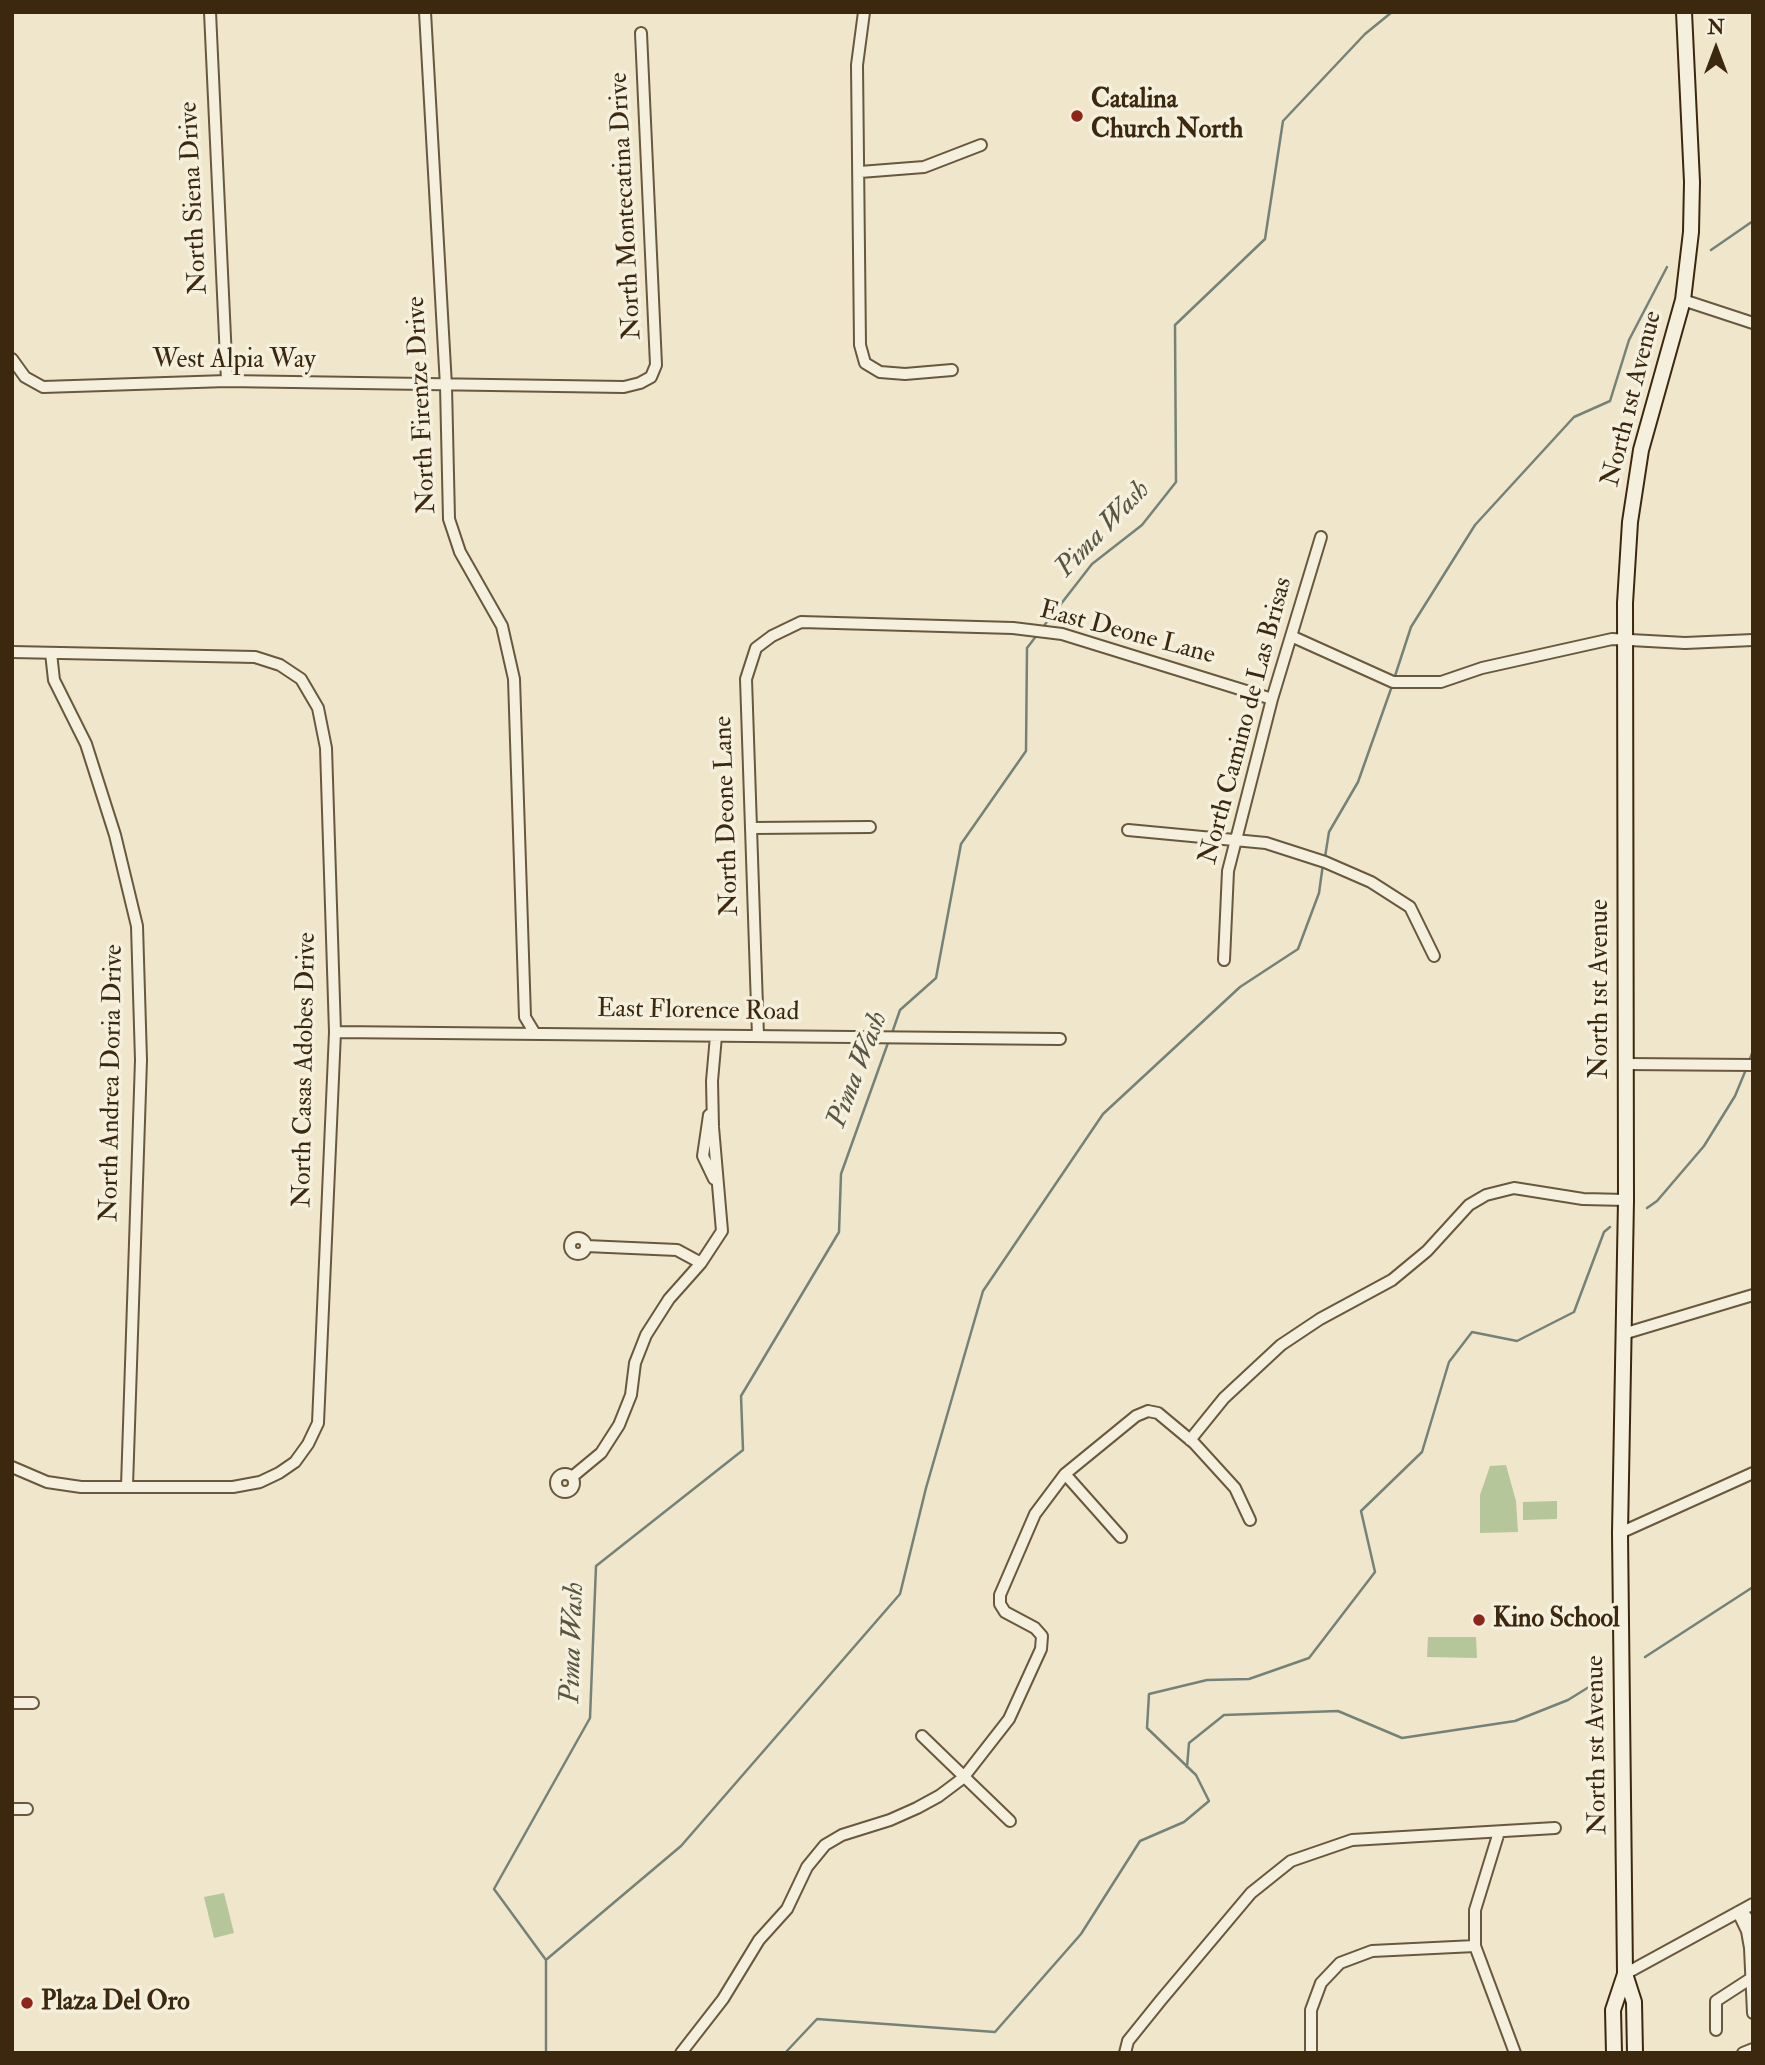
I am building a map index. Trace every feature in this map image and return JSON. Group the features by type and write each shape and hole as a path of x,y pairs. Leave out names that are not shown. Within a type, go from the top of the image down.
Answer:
{"main road":[{"name":"North 1st Avenue","path":"1634,2053 1634,2002 1625,1974 1620,1533 1626,1200 1625,638 1630,522 1641,450 1683,300 1692,182 1684,12"},
{"name":"North 1st Avenue","path":"1614,2053 1614,2010 1625,1974"}],"street":[{"name":"North Siena Drive","path":"210,12 227,381"},
{"name":"North Firenze Drive","path":"425,12 446,386 449,519 460,552 502,626 514,680 525,1017 534,1032"},
{"path":"864,12 858,65 860,345 865,363 880,372 905,374 952,370"},
{"name":"North Montecatina Drive","path":"641,33 656,349 656,365 651,377"},
{"path":"860,172 924,167 981,145"},
{"path":"1683,300 1753,323"},
{"name":"West Alpia Way","path":"12,359 25,377 43,387 227,381 624,387 651,377"},
{"name":"North Camino de Las Brisas","path":"1224,960 1228,871 1235,839 1272,699 1321,537"},
{"name":"East Deone Lane","path":"801,622 984,626 1062,635 1272,699"},
{"name":"North Deone Lane","path":"758,1035 746,679 756,648 772,636 801,622"},
{"path":"1290,636 1393,681 1441,681 1482,668 1625,638 1685,643 1753,640"},
{"name":"North Casas Adobes Drive","path":"12,652 255,657 280,665 301,678 318,708 326,748 335,1032 318,1423 295,1462 260,1482 233,1488 81,1487 47,1482 12,1467"},
{"name":"North Andrea Doria Drive","path":"51,653 54,680 86,744 115,835 137,926 141,1060 127,1486"},
{"path":"753,828 870,827"},
{"path":"1128,830 1235,839 1290,851 1371,882 1410,907 1434,956"},
{"name":"East Florence Road","path":"335,1032 1060,1039"},
{"path":"572,1477 601,1453 619,1425 631,1395 635,1363 646,1335 669,1298 701,1263 722,1231 718,1188 703,1156 705,1127 712,1105 716,1036"},
{"path":"1626,1064 1753,1065"},
{"path":"1190,1440 1224,1398 1281,1345 1320,1319 1373,1292 1402,1273 1427,1251 1469,1205 1486,1195 1514,1188 1583,1199 1626,1200"},
{"path":"586,1245 677,1250 701,1263"},
{"path":"1623,1334 1753,1295"},
{"path":"681,2053 723,1999 759,1940 786,1909 807,1867 825,1845 842,1835 899,1816 939,1796 963,1778 1009,1719 1041,1649 1044,1634 1004,1612 997,1605 1035,1514 1065,1474 1148,1407 1190,1440 1235,1488 1250,1520"},
{"path":"1620,1533 1753,1473"},
{"path":"1065,1474 1121,1537"},
{"path":"12,1703 33,1703"},
{"path":"922,1736 1010,1821"},
{"path":"12,1809 27,1809"},
{"path":"1125,2053 1128,2041 1251,1893 1291,1861 1352,1840 1555,1828"},
{"path":"1499,1832 1475,1910 1475,1946 1515,2053"},
{"path":"1625,1974 1753,1904"},
{"path":"1738,1912 1745,1915 1753,1926"},
{"path":"1738,1912 1747,1931 1753,2013"},
{"path":"1311,2053 1311,2010 1321,1983 1340,1964 1372,1951 1475,1946"},
{"path":"1716,2030 1716,2001 1752,1977"},
{"path":"1743,2053 1753,2049"}],"green space":[{"path":"1506,1465 1516,1501 1518,1532 1480,1533 1480,1495 1490,1466"},
{"path":"1557,1501 1557,1519 1523,1520 1523,1502"},
{"path":"1428,1637 1476,1637 1477,1658 1427,1657"},
{"path":"224,1893 234,1933 214,1938 204,1897"}],"waterway":[{"name":"Pima Wash","path":"1043,627 1092,564 1142,525 1176,482 1175,325 1265,239 1283,121 1365,34 1392,12"},
{"path":"1711,250 1753,221"},
{"path":"1394,679 1411,627 1475,525 1574,417 1610,401 1629,340 1667,267"},
{"name":"Pima Wash","path":"892,1033 900,1010 936,978 961,844 1026,751 1027,648 1037,635"},
{"path":"1325,857 1329,832 1358,782 1392,686"},
{"path":"547,1959 681,1846 900,1594 926,1488 983,1291 1103,1114 1240,987 1298,949 1319,893 1323,864"},
{"name":"Pima Wash","path":"546,2053 546,1960 494,1889 590,1718 596,1566 743,1450 741,1396 839,1232 841,1174 889,1040"},
{"path":"1749,1061 1753,1051"},
{"path":"1647,1208 1657,1201 1704,1146 1735,1096 1747,1067"},
{"path":"785,2053 817,2019 995,2032 1081,1934 1140,1841 1184,1822 1209,1801 1196,1775 1147,1728 1149,1694 1207,1680 1249,1679 1309,1658 1375,1572 1361,1511 1422,1452 1449,1362 1472,1332 1517,1341 1574,1312 1604,1232 1610,1227"},
{"path":"1645,1657 1753,1587"},
{"path":"1187,1767 1189,1743 1224,1715 1338,1711 1402,1738 1515,1721 1568,1700 1597,1682"}],"place":[{"name":"Catalina Church North","path":"1077,116"},
{"name":"Kino School","path":"1479,1620"},
{"name":"Plaza Del Oro","path":"27,2003"}]}
